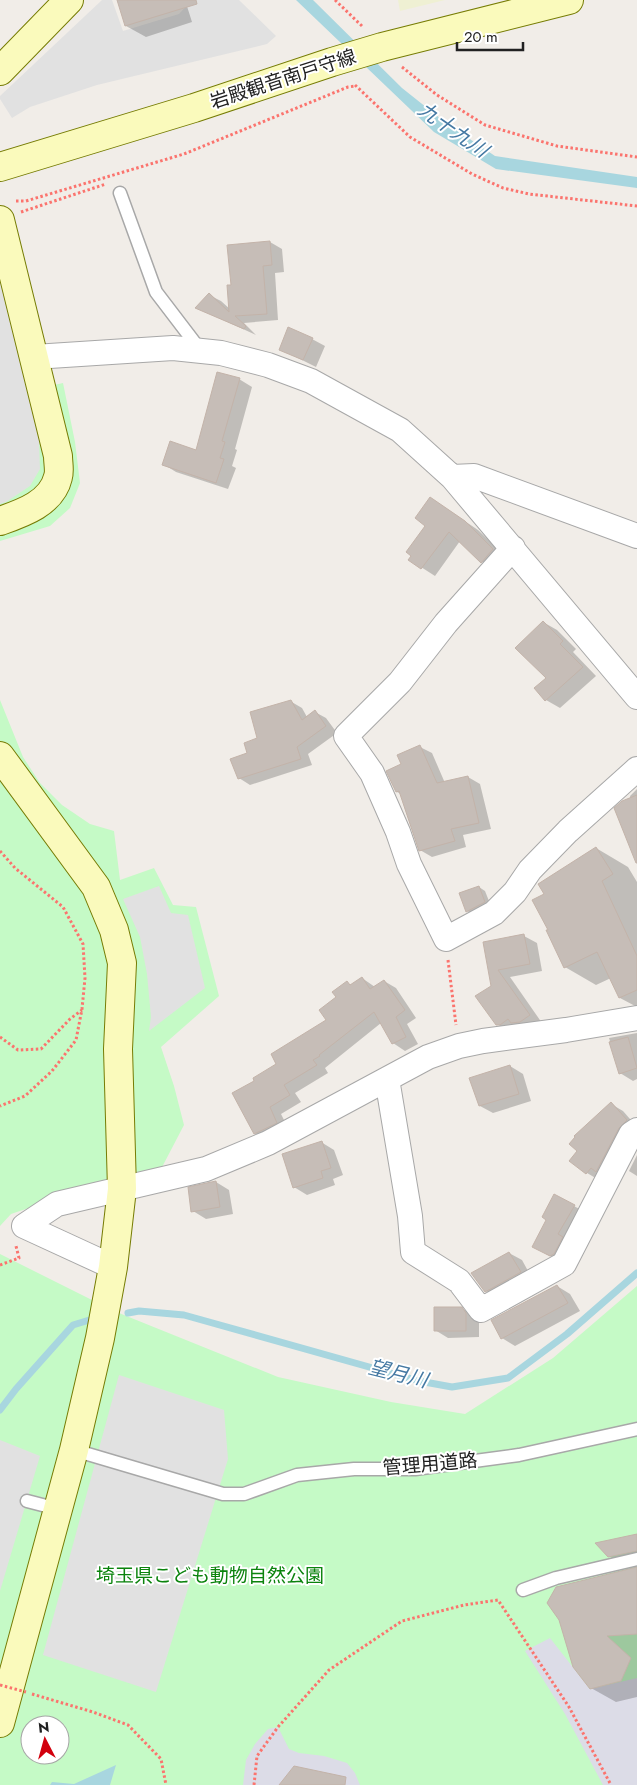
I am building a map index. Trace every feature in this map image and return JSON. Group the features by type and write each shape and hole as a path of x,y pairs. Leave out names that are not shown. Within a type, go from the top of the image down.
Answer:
{"street":[{"path":"0,71 69,0"},
{"name":"岩殿観音南戸守線","path":"0,167 194,108 382,47 569,0"},
{"path":"0,521 30,510 51,492 59,476 58,456 34,356 10,212"},
{"path":"34,356 173,348 220,353 268,365 311,381 400,430 452,477 637,697"},
{"path":"452,477 474,476 637,536"},
{"path":"513,548 446,623 400,682 346,736 372,773 398,832 409,864 446,939 494,913 515,892 530,870 568,831 637,769"},
{"path":"0,756 96,887 114,930 122,963 118,1049 122,1189 113,1267 100,1338 74,1450 0,1723"},
{"path":"113,1267 24,1226 57,1204 206,1169 268,1143 428,1057 459,1046 483,1041 636,1023"},
{"path":"387,1079 410,1216 413,1252 459,1281 481,1310 564,1264 631,1134 637,1130"}],"lane":[{"path":"120,192 156,292 201,351"},
{"name":"管理用道路","path":"74,1450 223,1494 244,1494 297,1475 354,1469 415,1469 519,1455 637,1429"},
{"path":"27,1501 58,1509"},
{"path":"523,1590 556,1578 637,1559"}],"path":[{"path":"336,0 398,65 437,95 485,125 557,146 637,157"},
{"path":"10,212 26,201 184,154 348,87 356,86 410,137 472,174 503,188 529,194 637,206"},
{"path":"10,212 107,184 115,187 120,192"},
{"path":"0,850 15,868 63,907 83,944 86,978 76,1040 52,1071 25,1096 0,1106"},
{"path":"446,939 459,1046"},
{"path":"0,1037 18,1050 41,1049 82,1009"},
{"path":"254,1785 257,1756 278,1727 329,1670 402,1622 464,1605 498,1600 569,1707 611,1785"},
{"path":"0,1685 93,1712 128,1725 161,1759 166,1785"}],"green space":[{"path":"398,0 445,0 400,11"},
{"path":"0,260 36,389 63,383 75,442 80,483 70,508 50,526 0,541"},
{"path":"0,700 23,757 40,783 62,805 90,824 114,831 120,880 154,868 173,905 196,907 219,996 161,1047 184,1125 160,1171 79,1191 11,1214 0,1226"},
{"name":"埼玉県こども動物自然公園","path":"0,1254 114,1311 278,1377 391,1402 465,1414 553,1358 637,1286 637,1785 0,1785"}],"shaded area":[{"path":"102,0 112,0 123,31 179,14 192,0 239,0 276,36 267,44 97,85 30,107 12,118 0,96"},
{"path":"0,279 29,389 39,440 40,469 30,486 0,504"},
{"path":"159,886 171,913 188,915 205,988 149,1031 151,1017 147,974 140,937 123,899"},
{"path":"119,1375 224,1410 228,1459 156,1692 43,1655"},
{"path":"0,1440 40,1456 0,1591"},
{"path":"550,1638 590,1689 637,1678 637,1785 603,1785 565,1714 525,1651"},
{"path":"278,1727 289,1749 299,1753 324,1756 347,1763 355,1773 360,1785 243,1785 246,1760 255,1744 268,1729"}],"water":[{"name":"九十九川","path":"296,0 313,0 402,88 446,123 495,156 637,177 637,188 496,169 434,132"},
{"path":"116,1765 110,1785 50,1785 52,1782 74,1784"}],"building":[{"path":"117,0 196,0 197,4 125,26"},
{"path":"270,241 272,265 263,266 267,314 235,316 246,326 244,329 195,308 209,293 229,312 227,285 231,285 227,245"},
{"path":"288,327 313,338 303,360 279,350"},
{"path":"217,372 240,378 222,441 225,442 220,458 224,459 216,483 162,465 170,441 196,450"},
{"path":"430,497 465,521 493,549 481,563 449,532 421,569 408,560 411,556 406,552 425,526 415,518"},
{"path":"543,621 563,641 560,644 583,667 545,701 534,688 546,678 515,648"},
{"path":"291,700 302,720 315,710 326,726 297,747 301,759 238,779 230,759 247,753 244,743 257,738 250,712"},
{"path":"420,745 437,783 468,776 479,823 451,829 455,841 419,851 399,791 396,792 386,771 401,764 397,755"},
{"path":"637,795 636,863 614,808 622,801"},
{"path":"596,847 613,874 602,881 637,956 637,990 619,998 597,952 564,968 546,930 548,930 532,900 544,894 538,884"},
{"path":"479,886 485,902 466,912 459,893"},
{"path":"524,934 530,964 498,970 530,1015 520,1022 511,1023 508,1019 500,1025 496,1025 475,996 491,986 483,942"},
{"path":"362,977 370,989 384,980 405,1010 396,1017 406,1037 392,1044 374,1012 313,1060 317,1065 284,1085 290,1095 270,1107 277,1123 254,1134 232,1093 254,1081 253,1078 276,1064 271,1054 326,1020 319,1010 336,997 332,992 347,981 350,985"},
{"path":"628,1037 637,1068 619,1074 609,1042"},
{"path":"510,1065 519,1094 479,1106 469,1078"},
{"path":"611,1102 627,1120 619,1128 596,1172 591,1168 586,1174 569,1161 577,1151 569,1144 574,1136"},
{"path":"322,1141 331,1168 321,1171 323,1178 293,1188 282,1154"},
{"path":"216,1181 220,1207 191,1212 188,1187"},
{"path":"554,1194 575,1205 558,1234 563,1237 554,1254 550,1256 532,1247 546,1220 542,1217"},
{"path":"509,1252 521,1272 485,1292 471,1273"},
{"path":"557,1285 568,1303 501,1339 491,1320"},
{"path":"434,1307 462,1307 466,1313 466,1331 434,1331"},
{"path":"637,1534 637,1551 608,1557 595,1543"},
{"path":"637,1567 637,1634 607,1636 631,1658 621,1681 590,1689 573,1667 559,1620 547,1603 556,1587"},
{"path":"294,1766 346,1777 345,1785 279,1785"}],"waterway":[{"name":"望月川","path":"128,1313 139,1311 184,1315 419,1381 452,1387 508,1378 567,1334 637,1273"},
{"name":"望月川","path":"0,1410 16,1389 73,1325 96,1318"}]}
